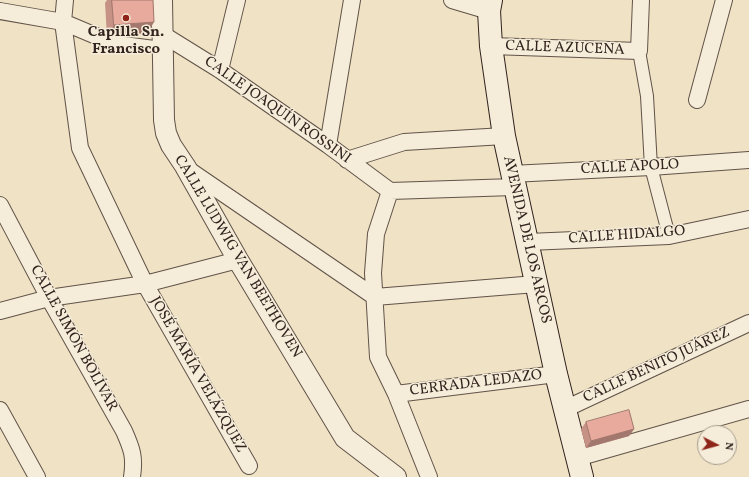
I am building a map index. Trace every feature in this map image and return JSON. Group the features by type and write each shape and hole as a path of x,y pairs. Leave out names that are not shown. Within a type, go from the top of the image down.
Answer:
{"main road":[{"name":"AVENIDA DE LOS ARCOS","path":"490,5 491,46 504,136 556,374 580,468"}],"street":[{"name":"JOSÉ MARÍA VELÁZQUEZ","path":"65,0 63,22 80,148 145,284 249,466"},
{"path":"0,11 63,22 108,41 162,41 155,0"},
{"name":"CALLE LUDWIG VAN BEETHOVEN","path":"162,0 164,120 166,133 171,145 185,166 238,260 345,438 396,477"},
{"path":"220,70 236,0"},
{"path":"328,145 352,0"},
{"path":"452,0 490,5"},
{"path":"640,0 639,51 647,96 650,167 669,236"},
{"path":"697,100 724,0"},
{"name":"CALLE JOAQUÍN ROSSINI","path":"162,41 220,70 328,145 390,191"},
{"name":"CALLE AZUCENA","path":"491,46 639,51"},
{"path":"347,160 404,142 504,136"},
{"name":"CALLE APOLO","path":"513,180 650,167 749,160"},
{"path":"185,166 375,297 536,284"},
{"path":"429,477 396,394 378,357 374,273 376,234 390,191 513,180"},
{"name":"CALLE SIMÓN BOLÍVAR","path":"0,205 49,298 124,431 131,447 134,464 132,477"},
{"name":"CALLE HIDALGO","path":"528,242 669,236 749,219"},
{"path":"0,311 49,298 145,284 238,260"},
{"name":"CALLE BENITO JUÁREZ","path":"565,409 749,323"},
{"name":"CERRADA LEDAZO","path":"396,394 556,374"},
{"path":"580,468 749,409"},
{"path":"0,410 37,477"}],"building":[{"path":"112,0 153,0 154,22 114,25"},
{"path":"629,410 634,429 591,441 586,422"}],"place":[{"name":"Capilla Sn. Francisco","path":"126,18"}]}
